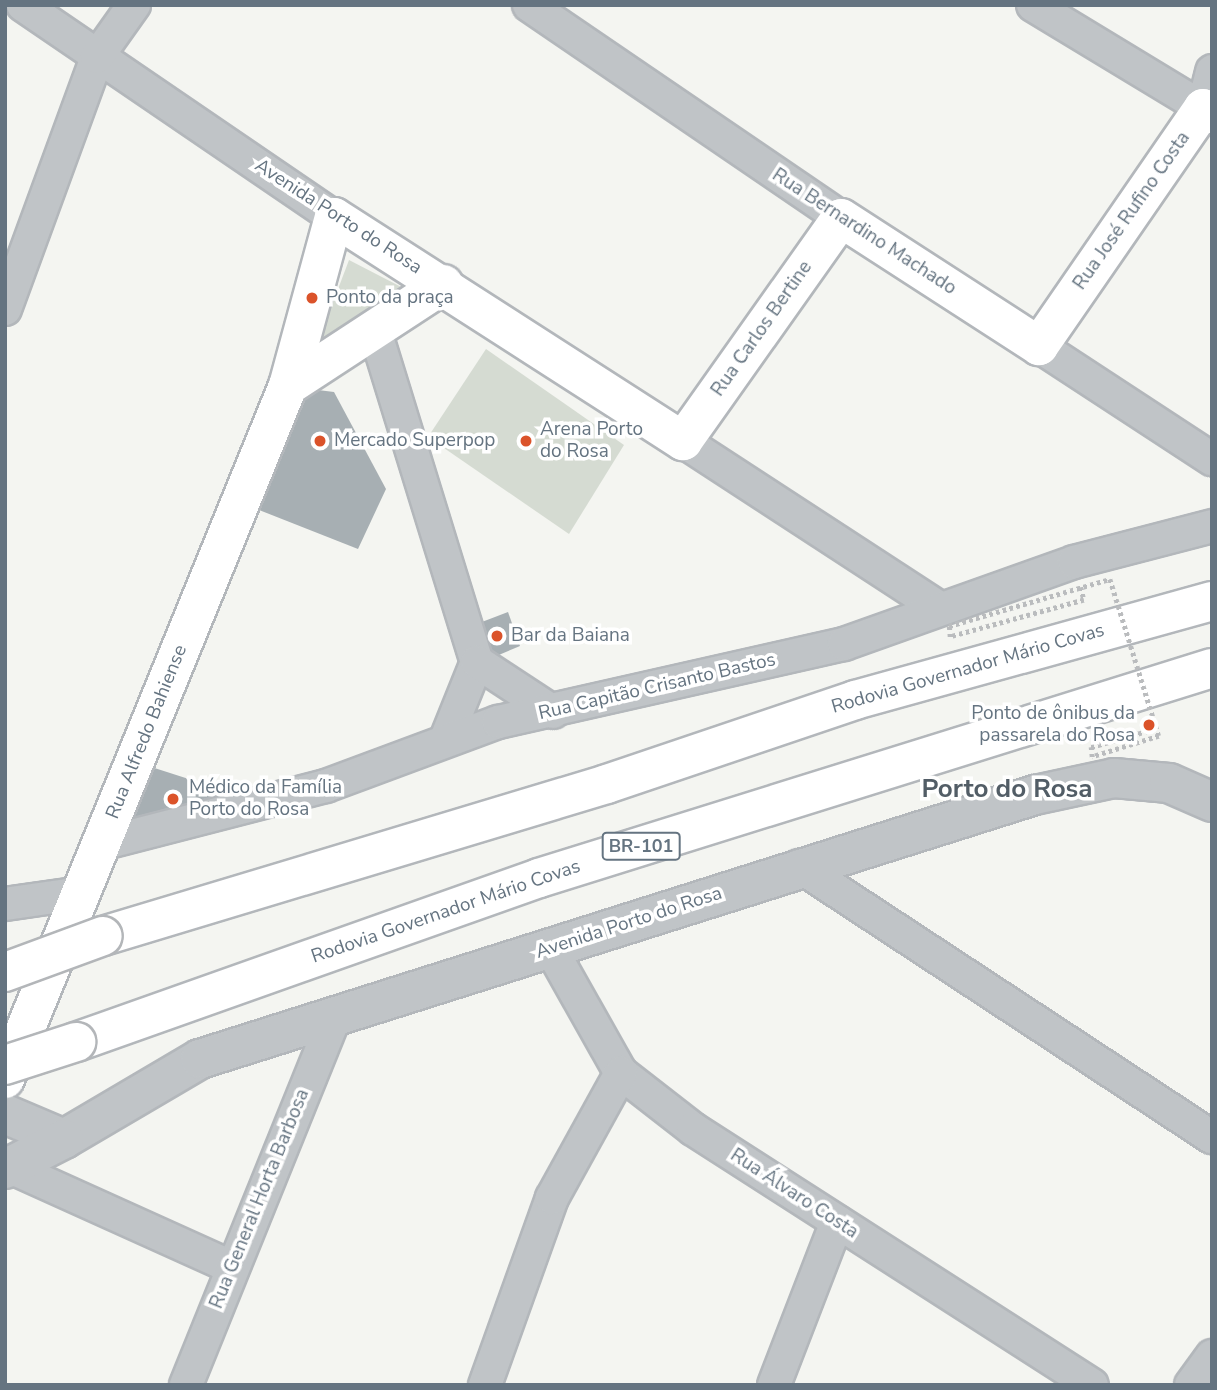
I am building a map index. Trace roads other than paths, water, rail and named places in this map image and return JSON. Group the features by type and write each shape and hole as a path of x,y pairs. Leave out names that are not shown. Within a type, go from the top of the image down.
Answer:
{"main road":[{"name":"Rua José Rufino Costa","path":"1039,346 1208,111"},
{"name":"Avenida Porto do Rosa","path":"334,217 444,284 683,441"},
{"name":"Rua Alfredo Bahiense","path":"5,1079 288,386 334,217"},
{"name":"Rua Bernardino Machado","path":"841,218 1039,346"},
{"name":"Rua Carlos Bertine","path":"683,441 841,218"},
{"path":"288,386 444,284"},
{"name":"Rodovia Governador Mário Covas","path":"5,972 103,936 607,784 855,700 1212,601"},
{"name":"Rodovia Governador Mário Covas","path":"5,1065 798,793 1212,668"},
{"path":"798,793 920,775 1148,719 1212,689"}],"street":[{"name":"Avenida Porto do Rosa","path":"23,5 334,217"},
{"path":"5,309 97,57 134,5"},
{"name":"Rua Bernardino Machado","path":"529,5 841,218"},
{"path":"1033,5 1208,111"},
{"name":"Rua José Rufino Costa","path":"1208,111 1212,71"},
{"path":"375,331 477,663 446,739"},
{"name":"Rua Bernardino Machado","path":"1039,346 1207,456"},
{"name":"Avenida Porto do Rosa","path":"683,441 937,607"},
{"name":"Rua Capitão Crisanto Bastos","path":"101,844 326,786 446,739 844,644 937,607 1212,526"},
{"path":"477,663 553,712"},
{"name":"Avenida Porto do Rosa","path":"8,1168 64,1139 200,1059 336,1014 551,949 799,866 1035,795 1114,778 1169,783 1212,802"},
{"path":"799,866 1212,1138"},
{"path":"5,904 81,894"},
{"name":"Rua Álvaro Costa","path":"551,949 621,1073 693,1129 1074,1380"},
{"name":"Rua General Horta Barbosa","path":"186,1385 336,1014"},
{"path":"485,1385 552,1198 621,1073"},
{"path":"5,1114 64,1139"},
{"path":"8,1168 232,1268"},
{"path":"774,1385 837,1222"},
{"path":"1191,1385 1212,1356"}],"place":[{"name":"Ponto da praça","path":"312,298"},
{"name":"Mercado Superpop","path":"320,441"},
{"name":"Arena Porto do Rosa","path":"526,441"},
{"name":"Bar da Baiana","path":"497,636"},
{"name":"Ponto de ônibus da passarela do Rosa","path":"1149,725"},
{"name":"Médico da Família Porto do Rosa","path":"173,799"}],"district":[{"name":"Porto do Rosa","path":"1007,789"}]}
